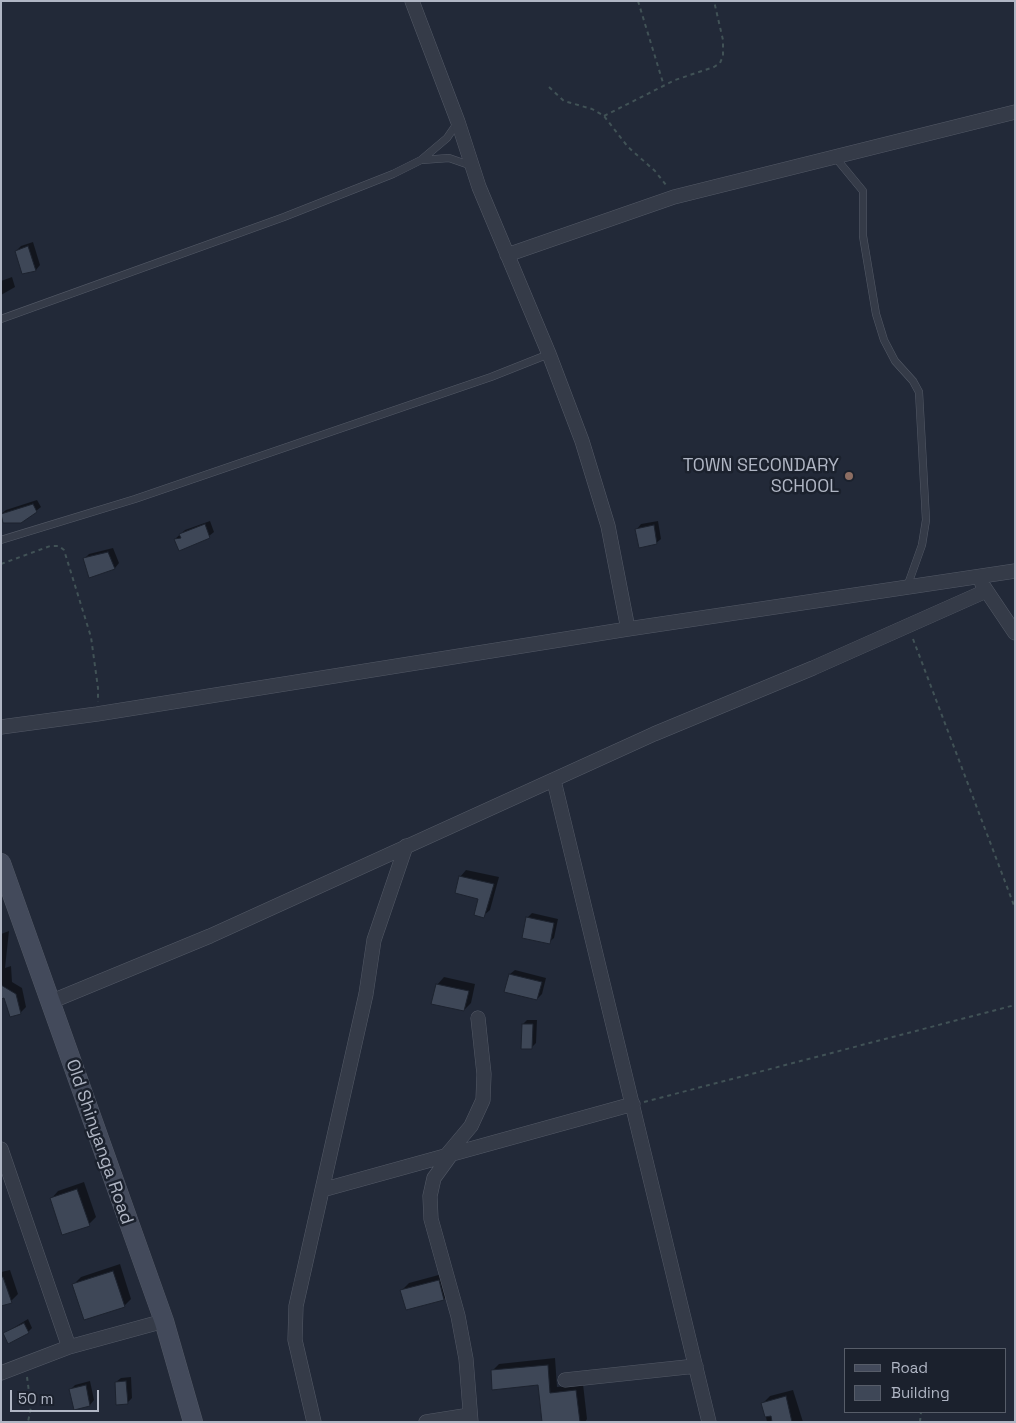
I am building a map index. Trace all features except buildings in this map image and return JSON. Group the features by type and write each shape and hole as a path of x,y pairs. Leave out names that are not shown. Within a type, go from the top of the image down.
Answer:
{"main road":[{"name":"Old Shinyanga Road","path":"1,863 164,1321 194,1422"}],"street":[{"path":"412,1 458,122 472,166 507,255 550,354 598,492 628,629"},
{"path":"507,255 674,197 1015,112"},
{"path":"1,727 97,714 628,629 1015,572"},
{"path":"978,577 1015,633"},
{"path":"50,1002 210,936 654,734 813,668 986,591"},
{"path":"554,781 709,1422"},
{"path":"314,1422 298,1357 294,1324 300,1283 366,994 374,940 406,846"},
{"path":"426,1422 471,1418 466,1360 458,1316 430,1218 430,1196 434,1178 448,1156 472,1126 483,1100 484,1074 478,1018"},
{"path":"322,1190 633,1104"},
{"path":"1,1149 69,1348"},
{"path":"1,1373 69,1348 164,1321"},
{"path":"565,1380 696,1366"}],"lane":[{"path":"1,319 284,217 421,160 443,142 458,122"},
{"path":"834,156 863,191 863,236 876,314 884,340 895,361 913,381 919,392 926,520 922,545 907,587"},
{"path":"421,160 449,158 472,166"},
{"path":"1,540 134,499 491,377 550,354"}],"path":[{"path":"638,1 664,86"},
{"path":"604,116 679,78 714,67 722,60 723,40 714,1"},
{"path":"549,87 564,101 592,109 604,116 628,147 660,177 674,197"},
{"path":"1,564 50,546 60,546 64,550 91,637 98,688 97,714"},
{"path":"908,625 1015,908"},
{"path":"633,1104 1015,1005"},
{"path":"25,1364 31,1407 28,1422"}],"place":[{"name":"TOWN SECONDARY SCHOOL","path":"849,476"}]}
